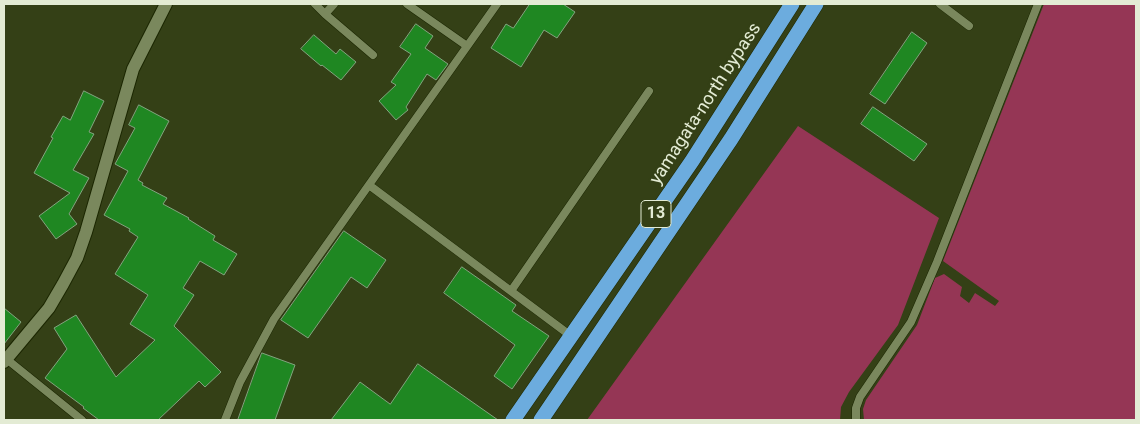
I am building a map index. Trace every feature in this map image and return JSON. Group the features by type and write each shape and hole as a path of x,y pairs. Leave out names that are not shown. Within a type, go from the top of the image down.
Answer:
{"highway":[{"name":"yamagata-north bypass","path":"513,420 692,161 792,4"},
{"name":"13","path":"541,420 732,140 816,4"}],"street":[{"path":"5,359 49,308 77,258 133,70 166,4"}],"lane":[{"path":"315,4 373,55"},
{"path":"325,14 334,4"},
{"path":"407,4 468,46"},
{"path":"225,420 240,382 274,319 497,4"},
{"path":"940,4 969,26"},
{"path":"856,420 856,408 860,397 911,322 937,262 1038,4"},
{"path":"511,291 649,91"},
{"path":"369,185 571,336"},
{"path":"5,359 78,419"}],"shaded area":[{"path":"1044,4 1136,4 1136,420 864,420 863,409 866,400 917,325 935,278 944,274 962,287 960,296 969,303 975,293 995,306 999,301 943,261"},
{"path":"798,126 939,218 898,325 849,392 841,407 840,420 587,420"}],"building":[{"path":"530,4 563,4 575,12 557,38 544,30 521,67 491,48 506,24 513,28"},
{"path":"416,24 433,36 425,48 448,64 436,80 427,74 406,107 408,110 396,120 379,101 396,85 391,82 411,54 400,47"},
{"path":"912,32 927,43 885,104 870,94"},
{"path":"314,35 336,54 340,49 356,62 341,80 301,49"},
{"path":"84,91 104,101 89,132 94,134 73,170 89,178 69,214 77,224 56,239 39,216 70,193 34,173 63,116 70,120"},
{"path":"139,105 169,121 138,180 143,183 142,185 167,198 163,204 189,218 215,236 213,240 237,254 224,275 200,261 183,288 194,295 174,326 221,372 205,387 199,381 158,420 99,420 45,378 67,349 54,328 76,315 116,377 155,340 130,324 148,295 115,274 138,237 129,231 130,229 104,215 128,171 115,164 135,128 129,125"},
{"path":"873,107 927,144 914,161 861,124"},
{"path":"344,231 386,260 367,288 351,277 308,338 281,320"},
{"path":"462,267 516,305 512,311 549,336 512,389 494,376 515,345 444,293"},
{"path":"4,308 21,322 4,344"},
{"path":"262,353 295,365 275,420 238,420"},
{"path":"418,364 498,420 331,420 360,382 390,404"}]}
